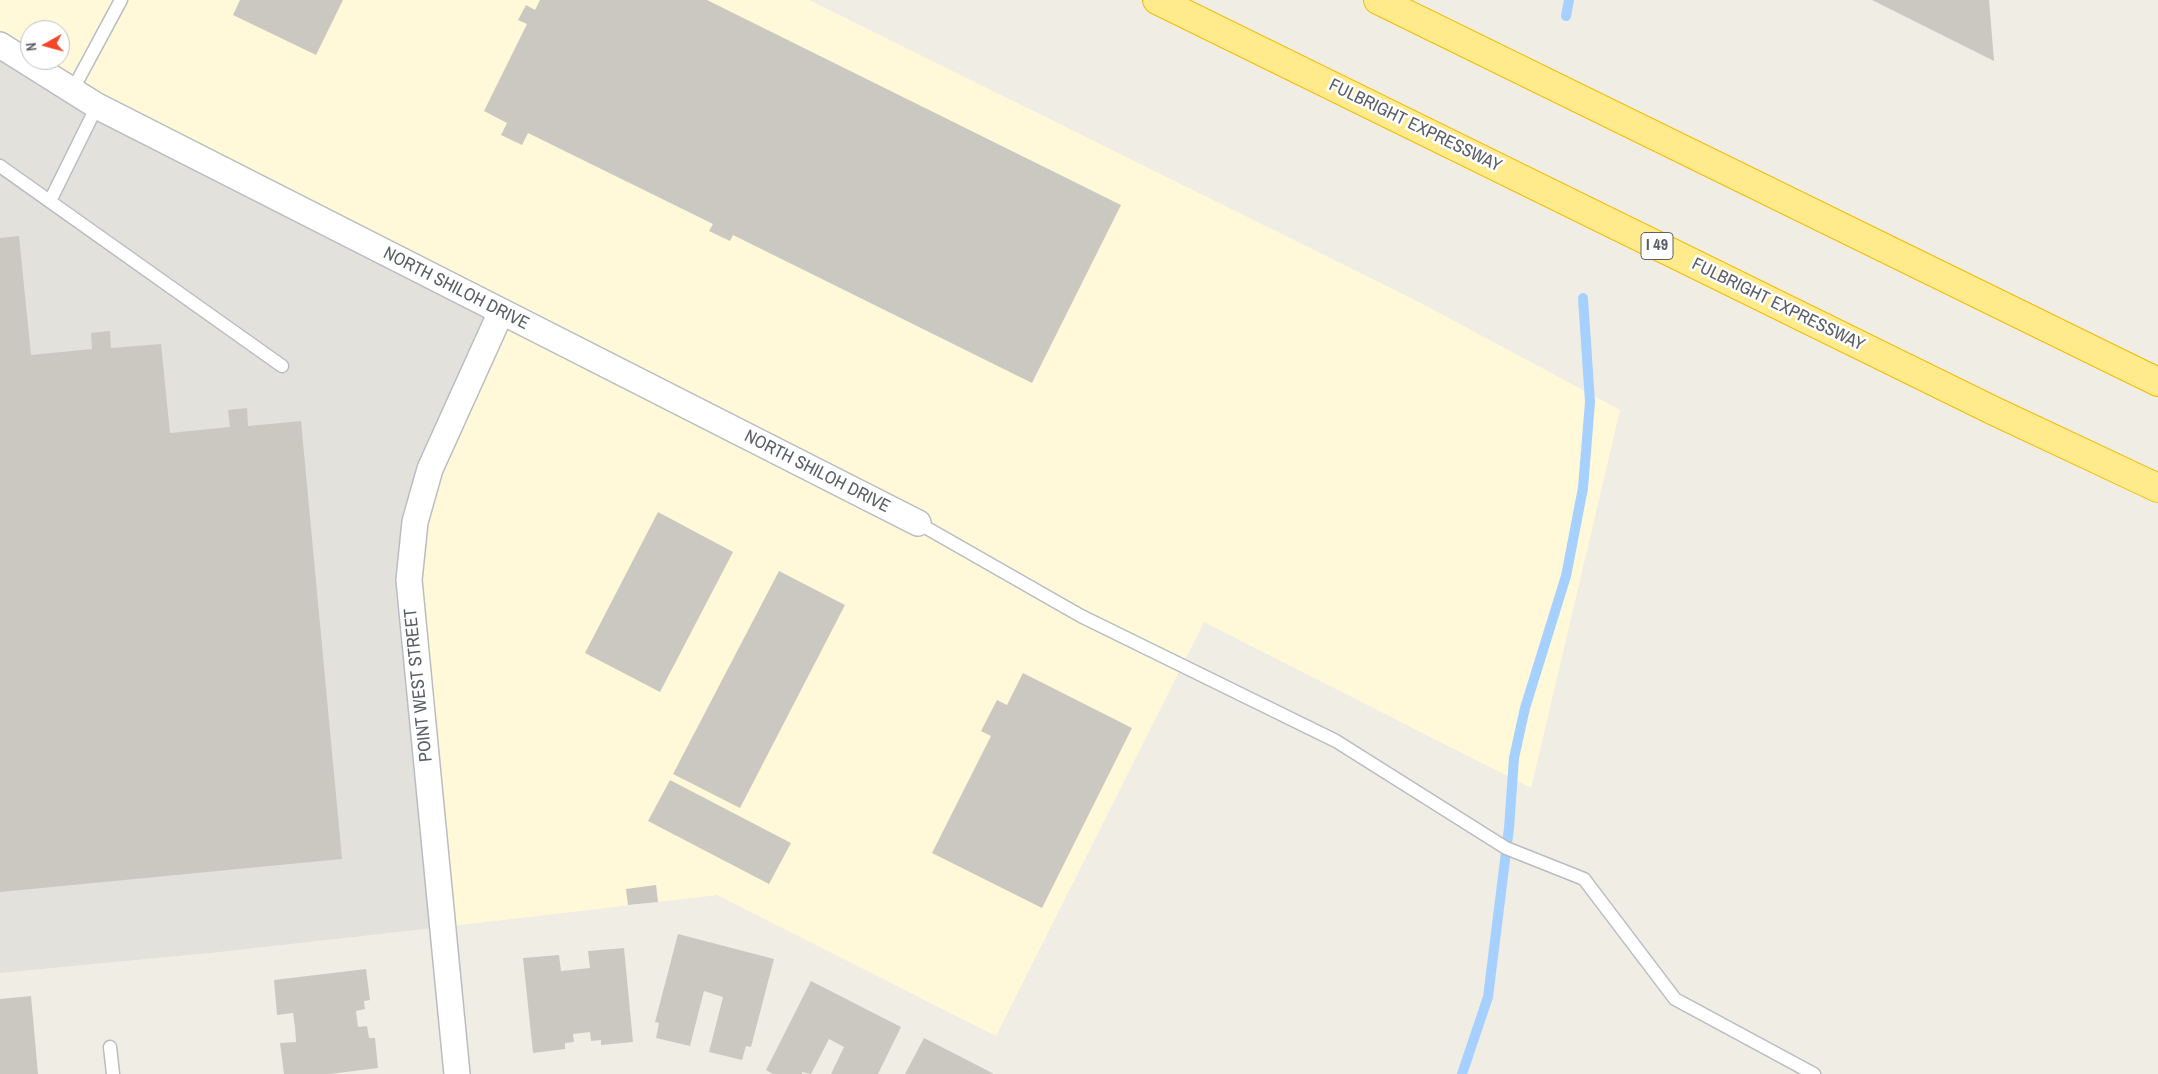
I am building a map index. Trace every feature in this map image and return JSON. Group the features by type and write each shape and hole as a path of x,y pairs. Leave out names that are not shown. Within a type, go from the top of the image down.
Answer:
{"highway":[{"name":"FULBRIGHT EXPRESSWAY","path":"1157,0 1982,405 2158,488"},
{"path":"1378,0 2158,382"}],"street":[{"name":"NORTH SHILOH DRIVE","path":"0,45 97,106 918,523"},
{"name":"POINT WEST STREET","path":"457,1074 409,580 415,522 430,469 501,312"}],"lane":[{"path":"72,91 121,0"},
{"path":"50,201 97,106"},
{"path":"0,166 282,366"},
{"path":"918,523 1081,616 1336,741 1506,848 1584,879 1675,999 1814,1074"},
{"path":"110,1047 113,1074"}],"shaded area":[{"path":"0,0 809,0 1417,301 1620,410 1531,788 1204,622 996,1036 717,895 443,927 0,45"},
{"path":"0,45 20,56 20,70 47,70 501,312 415,522 443,927 219,952 0,973"}],"building":[{"path":"240,0 343,0 316,55 233,15"},
{"path":"540,0 707,0 1121,205 1032,383 733,235 730,241 709,231 713,224 528,133 522,145 501,135 507,123 484,111 527,24 518,20 526,5 535,10"},
{"path":"1872,0 1989,0 1994,61"},
{"path":"19,236 31,355 92,349 91,333 110,331 111,348 161,344 170,433 230,427 228,410 247,408 248,426 301,421 342,859 0,892 0,238"},
{"path":"658,512 733,552 660,692 585,653"},
{"path":"779,571 845,605 740,808 673,774"},
{"path":"1023,673 1132,728 1042,908 932,853 991,736 981,731 997,700 1007,705"},
{"path":"670,780 791,843 769,884 648,821"},
{"path":"656,885 658,902 628,905 626,889"},
{"path":"678,934 774,959 751,1047 746,1046 742,1060 709,1052 723,997 704,991 690,1046 656,1038 659,1023 655,1022"},
{"path":"624,948 633,1042 601,1045 601,1040 591,1041 590,1032 573,1034 574,1042 565,1043 565,1049 533,1053 523,958 559,955 561,971 590,968 588,951"},
{"path":"366,969 370,1000 364,1001 365,1009 356,1011 358,1027 367,1026 369,1038 375,1038 378,1068 330,1074 284,1074 280,1043 296,1042 295,1027 293,1013 277,1015 274,980"},
{"path":"811,981 901,1027 878,1074 831,1074 844,1047 829,1039 811,1074 802,1072 802,1074 773,1074 766,1070"},
{"path":"31,996 38,1074 0,1074 0,999"},
{"path":"924,1038 969,1061 994,1074 905,1074"}],"waterway":[{"path":"1566,16 1569,0"},
{"path":"1462,1074 1488,997 1509,828 1514,758 1525,708 1566,576 1583,488 1590,402 1583,298"}]}
